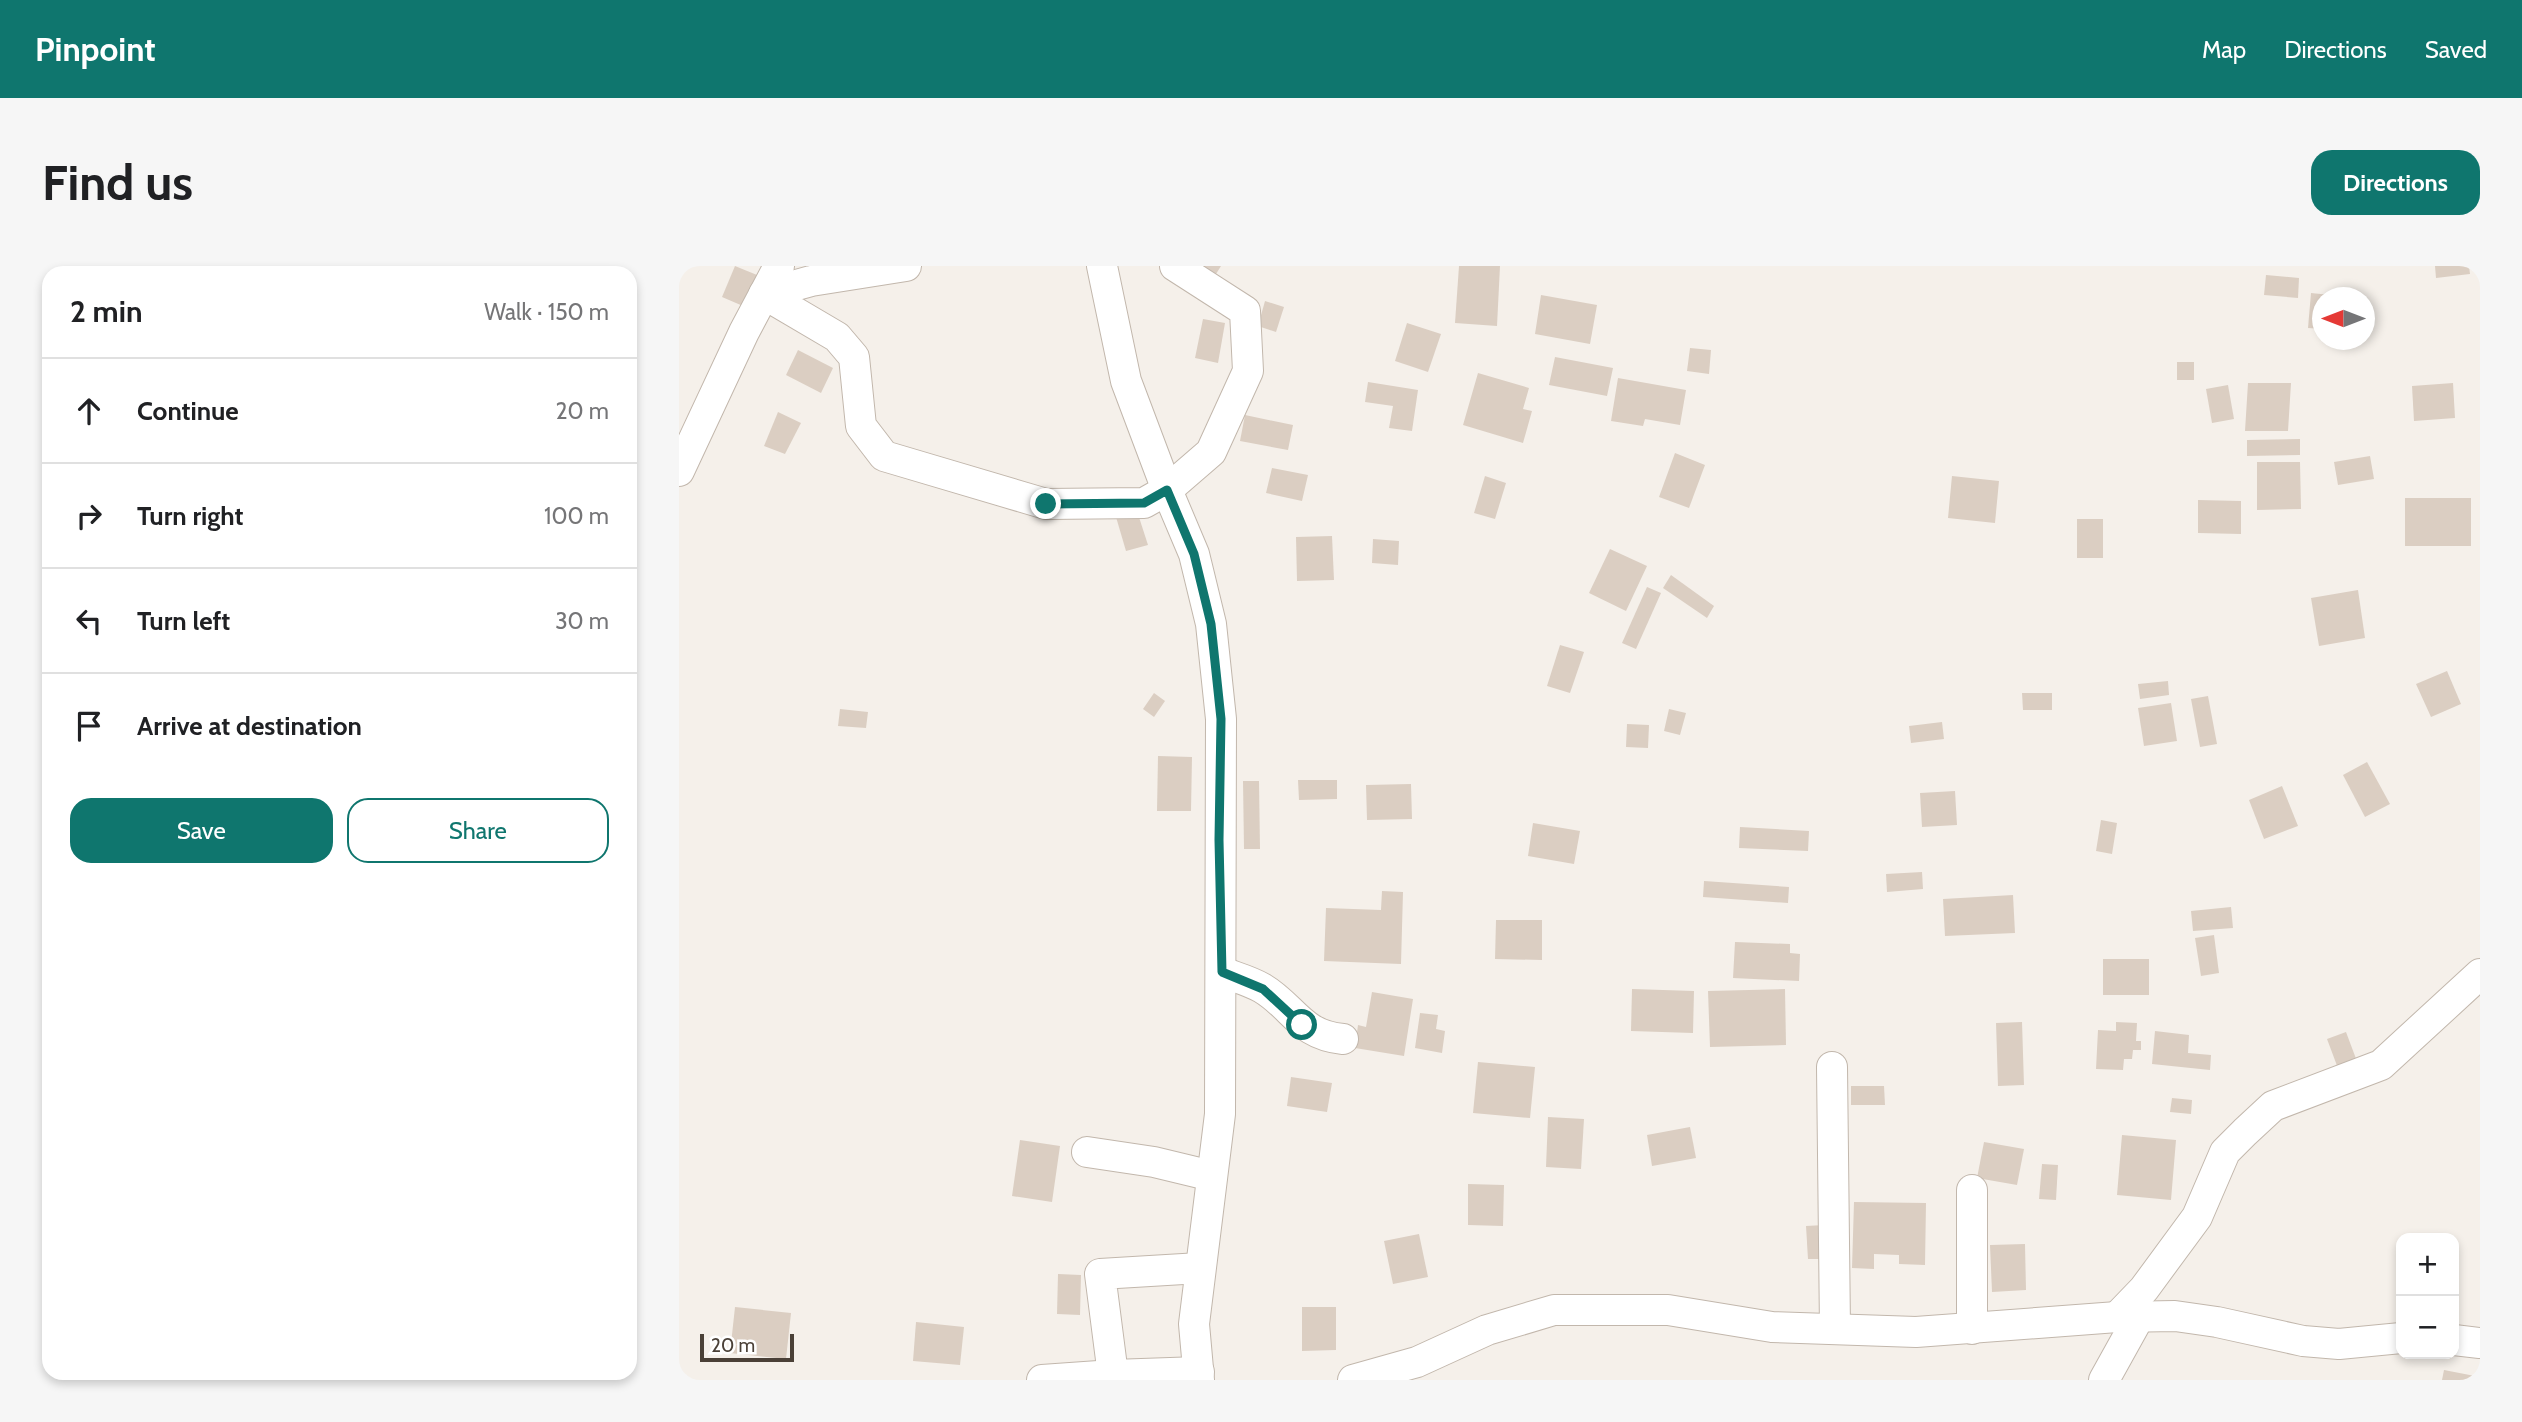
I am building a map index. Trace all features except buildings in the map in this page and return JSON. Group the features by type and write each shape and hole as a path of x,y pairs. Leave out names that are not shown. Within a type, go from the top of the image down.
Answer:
{"street":[{"path":"679,471 779,266"},
{"path":"764,294 811,281 906,266"},
{"path":"1042,1380 1113,1374 1199,1376 1194,1324 1220,1114 1221,719 1211,624 1194,554 1126,381 1102,266"},
{"path":"764,294 837,337 854,357 861,426 884,456 1046,504 1144,503 1167,490 1211,452 1248,371 1245,311 1175,266"},
{"path":"1222,972 1263,989 1302,1025 1325,1038 1343,1039"},
{"path":"2104,1380 2128,1317 2144,1289 2197,1217 2225,1152 2273,1106 2381,1065 2480,974"},
{"path":"1832,1067 1835,1329"},
{"path":"1087,1152 1154,1162 1212,1175"},
{"path":"1972,1190 1972,1329"},
{"path":"1113,1374 1100,1274 1200,1268"},
{"path":"1353,1380 1417,1362 1487,1330 1553,1310 1668,1310 1772,1326 1916,1332 2175,1316 2217,1322 2303,1341 2339,1344 2396,1338"},
{"path":"2459,1341 2480,1343"}],"route":[{"path":"1046,504 1144,503 1167,490 1194,554 1211,624 1221,719 1219,840 1222,972 1263,989 1302,1025"}]}
